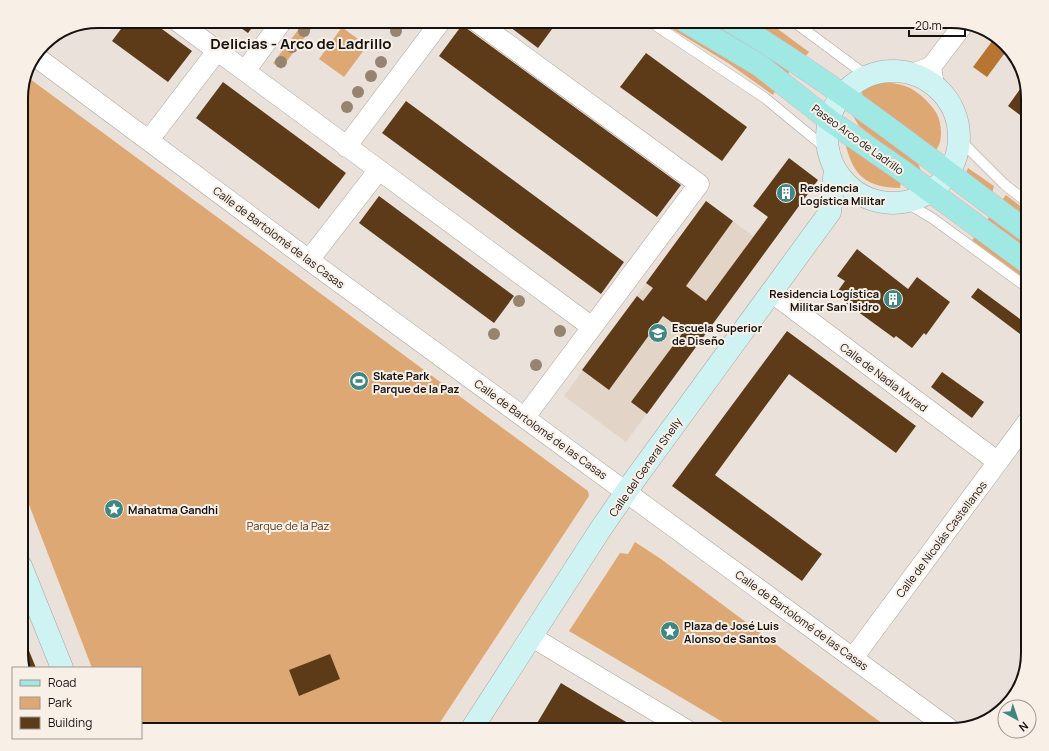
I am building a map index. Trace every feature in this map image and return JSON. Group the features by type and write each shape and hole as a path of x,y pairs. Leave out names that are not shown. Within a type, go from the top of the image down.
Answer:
{"main road":[{"name":"Paseo Arco de Ladrillo","path":"697,28 759,65 829,120 930,191 1021,258"},
{"path":"742,28 842,94 1021,227"}],"street":[{"path":"186,28 378,171 592,327"},
{"path":"245,72 277,28"},
{"path":"346,147 436,28"},
{"path":"486,28 699,184 525,417"},
{"path":"926,75 960,29"},
{"path":"149,140 217,51"},
{"name":"Calle de Bartolomé de las Casas","path":"40,59 309,260 941,723"},
{"path":"898,71 926,75 949,102 956,120 958,138 956,157 948,173 930,191 919,197 905,202 884,202 870,199 859,194 848,186 835,170 828,150 826,135 829,120 834,106 842,94 867,76 882,72 898,71"},
{"name":"Calle del General Shelly","path":"476,723 626,492 830,212 835,170"},
{"path":"309,260 378,171"},
{"path":"830,212 870,199"},
{"name":"Calle de Nadia Murad","path":"771,292 998,462"},
{"name":"Calle de Nicolás Castellanos","path":"853,658 1021,431"},
{"path":"28,583 62,667"},
{"path":"532,637 675,723"}],"lane":[{"path":"660,28 765,98 828,150"},
{"path":"802,28 867,76"},
{"path":"958,138 1008,187 1021,197"},
{"path":"905,202 932,218 1021,283"}],"shaded area":[{"path":"992,41 1005,53 987,77 973,67"},
{"name":"Escuela Superior de Diseño","path":"706,201 753,236 768,217 782,229 626,442 564,396"}],"green space":[{"path":"300,28 312,28 281,69 273,63"},
{"path":"341,28 367,46 344,77 319,59"},
{"path":"670,28 680,28 752,71 776,90 773,95 728,63"},
{"path":"716,28 724,28 767,54 790,71 788,74"},
{"path":"763,28 776,28 809,52 804,58"},
{"name":"Parque de la Paz","path":"30,79 588,491 589,496 440,723 142,723 142,667 92,667 28,502 28,93"},
{"path":"882,82 893,83 914,90 932,107 939,118 941,128 941,138 936,150 863,97 861,90 870,84"},
{"path":"853,116 918,163 922,174 859,126"},
{"path":"850,144 901,182 900,188 879,185 864,178 858,173 849,157 846,146"},
{"path":"968,168 994,186 992,193 966,173"},
{"path":"1006,195 1021,207 1021,215 1002,200"},
{"path":"989,217 1021,241 1021,246 987,220"},
{"path":"976,235 1021,269 1021,276 972,240"},
{"name":"Plaza de José Luis Alonso de Santos","path":"635,542 661,559 882,723 724,723 569,631 620,553 628,554"}],"building":[{"path":"122,28 161,28 192,51 168,82 112,41"},
{"path":"241,28 252,28 248,33"},
{"path":"460,28 466,28 681,185 657,217 439,56"},
{"path":"511,28 553,28 538,48"},
{"path":"646,53 747,127 722,161 620,87"},
{"path":"223,82 346,173 319,209 196,118"},
{"path":"1020,89 1021,116 1008,106"},
{"path":"406,101 624,262 601,294 382,133"},
{"name":"Escuela Superior de Diseño","path":"789,158 818,180 647,414 631,402 684,331 663,316 609,390 582,370 637,296 643,301 653,288 646,283 706,201 733,221 686,286 706,301 768,217 753,206"},
{"path":"379,196 514,296 494,323 359,223"},
{"name":"Residencia Logística Militar San Isidro","path":"857,249 908,289 917,277 950,302 926,335 924,333 912,348 896,336 894,338 835,295 845,281 837,276"},
{"path":"978,288 1021,320 1021,335 971,297"},
{"path":"787,331 916,426 896,453 789,374 715,475 822,554 802,581 672,486"},
{"path":"942,372 984,402 972,418 931,387"},
{"path":"28,648 36,667 29,667"},
{"path":"330,654 340,679 299,696 289,670"},
{"path":"561,683 628,723 537,723"}],"place":[{"name":"Residencia Logística Militar","path":"786,193"},
{"name":"Residencia Logística Militar San Isidro","path":"893,299"},
{"name":"Escuela Superior de Diseño","path":"658,333"},
{"name":"Skate Park Parque de la Paz","path":"359,381"},
{"name":"Mahatma Gandhi","path":"114,509"},
{"name":"Plaza de José Luis Alonso de Santos","path":"670,631"}],"district":[{"name":"Delicias - Arco de Ladrillo","path":"301,43"}]}
